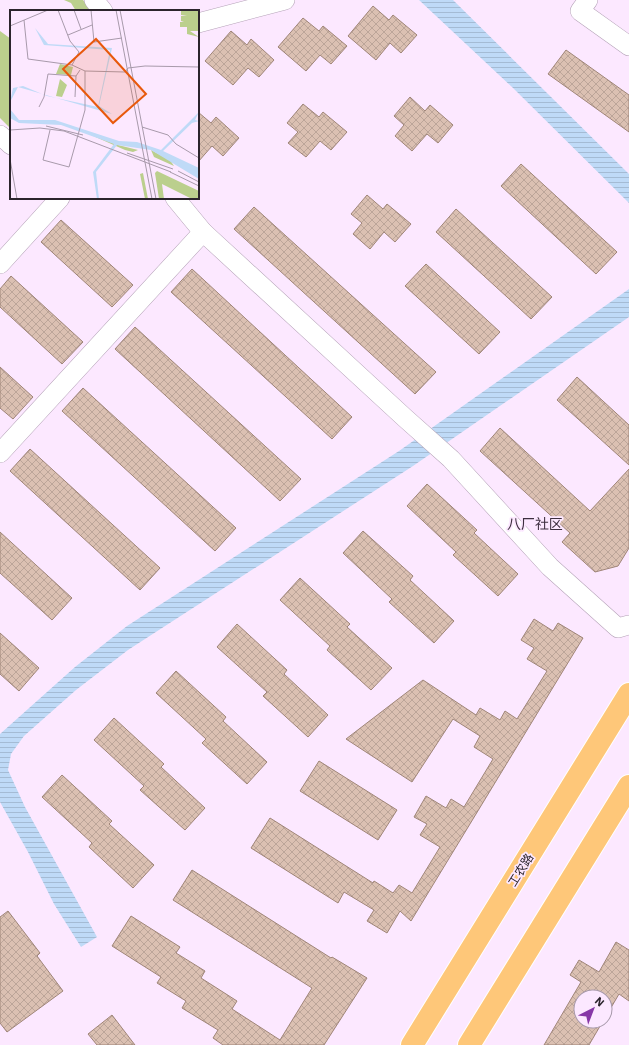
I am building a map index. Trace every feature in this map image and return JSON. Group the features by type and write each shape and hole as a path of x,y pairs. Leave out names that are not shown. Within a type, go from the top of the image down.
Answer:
{"main road":[{"name":"工农路","path":"412,1045 629,694"},
{"path":"469,1045 629,786"}],"street":[{"path":"94,0 102,10"},
{"path":"199,22 285,0"},
{"path":"588,0 580,11 629,46"},
{"path":"0,135 10,144"},
{"path":"0,264 59,199"},
{"path":"176,199 203,232 411,424 446,454 550,567 618,628 629,625"},
{"path":"0,453 203,232"}],"green space":[{"path":"64,0 83,0 91,10 75,10 71,3"},
{"path":"0,31 10,38 10,128 0,118"}],"water":[{"path":"419,0 453,0 629,174 629,203 512,87"},
{"path":"629,289 629,317 413,466 128,650 76,690 24,736 11,754 8,770 25,807 97,937 81,947 54,904 28,852 0,802 0,734 75,667 127,626 399,451"}],"building":[{"path":"373,6 389,20 393,15 417,35 401,53 390,43 376,60 348,36"},
{"path":"303,18 319,31 323,26 347,46 331,64 320,55 306,71 278,47"},
{"path":"231,31 247,45 251,39 274,60 259,77 248,68 233,85 205,61"},
{"path":"566,50 629,95 629,132 548,74"},
{"path":"410,97 425,111 430,105 453,125 438,143 427,134 412,151 395,136 404,125 394,116"},
{"path":"303,104 319,117 323,112 347,132 331,150 320,141 306,157 288,143 298,132 287,123"},
{"path":"199,113 211,123 216,117 239,138 223,156 212,146 199,161"},
{"path":"521,164 617,252 596,274 501,186"},
{"path":"367,195 383,209 387,204 411,224 395,242 384,232 370,249 353,234 362,223 351,214"},
{"path":"254,207 436,372 415,394 234,229"},
{"path":"456,209 552,297 531,319 436,232"},
{"path":"61,220 133,285 112,307 41,242"},
{"path":"426,264 500,332 479,354 405,286"},
{"path":"192,269 352,417 332,439 171,292"},
{"path":"11,276 83,342 62,364 0,307 0,289"},
{"path":"135,327 301,479 280,501 115,349"},
{"path":"0,367 33,397 13,419 0,408"},
{"path":"577,377 629,425 629,465 557,400"},
{"path":"83,388 236,528 215,551 62,411"},
{"path":"500,428 590,511 629,469 629,548 618,566 595,572 562,542 570,533 480,451"},
{"path":"30,449 160,568 140,590 10,471"},
{"path":"427,484 477,530 474,533 518,574 498,596 453,555 456,552 407,506"},
{"path":"363,531 413,576 410,580 454,621 434,643 389,602 392,599 343,553"},
{"path":"0,532 72,598 52,620 0,573"},
{"path":"300,578 350,624 347,627 392,668 371,690 327,650 330,646 280,600"},
{"path":"534,619 553,631 558,623 583,638 411,921 400,911 387,933 367,921 374,910 344,892 338,903 251,848 270,818 373,883 374,881 393,893 399,885 412,893 440,847 420,835 427,824 414,817 426,796 446,808 451,799 464,807 493,759 474,747 480,736 453,719 412,782 346,739 423,680 476,715 480,708 500,720 505,711 517,719 547,671 527,659 534,648 521,640"},
{"path":"237,624 287,670 284,674 328,715 308,737 263,696 267,692 217,647"},
{"path":"0,633 39,668 19,691 0,674"},
{"path":"176,671 226,717 223,721 267,762 247,784 202,743 206,739 156,693"},
{"path":"114,718 164,764 161,767 205,808 185,830 140,790 144,786 94,740"},
{"path":"319,761 397,810 378,840 300,791"},
{"path":"62,775 112,821 109,824 154,865 133,888 89,847 92,843 42,797"},
{"path":"192,870 331,958 332,957 367,978 324,1045 223,1045 213,1038 218,1030 182,1008 186,1001 157,983 161,977 112,946 131,916 180,947 176,953 205,971 201,978 237,1001 232,1009 280,1040 312,988 173,900"},
{"path":"8,911 40,953 37,956 63,991 7,1032 0,1023 0,917"},
{"path":"616,942 629,950 629,1001 619,994 613,1004 613,989 577,989 581,982 570,975 579,960 599,972"},
{"path":"573,996 573,1029 598,1029 589,1045 544,1045"},
{"path":"112,1015 135,1045 97,1045 88,1034"}],"district":[{"name":"八厂社区","path":"535,524"}]}
